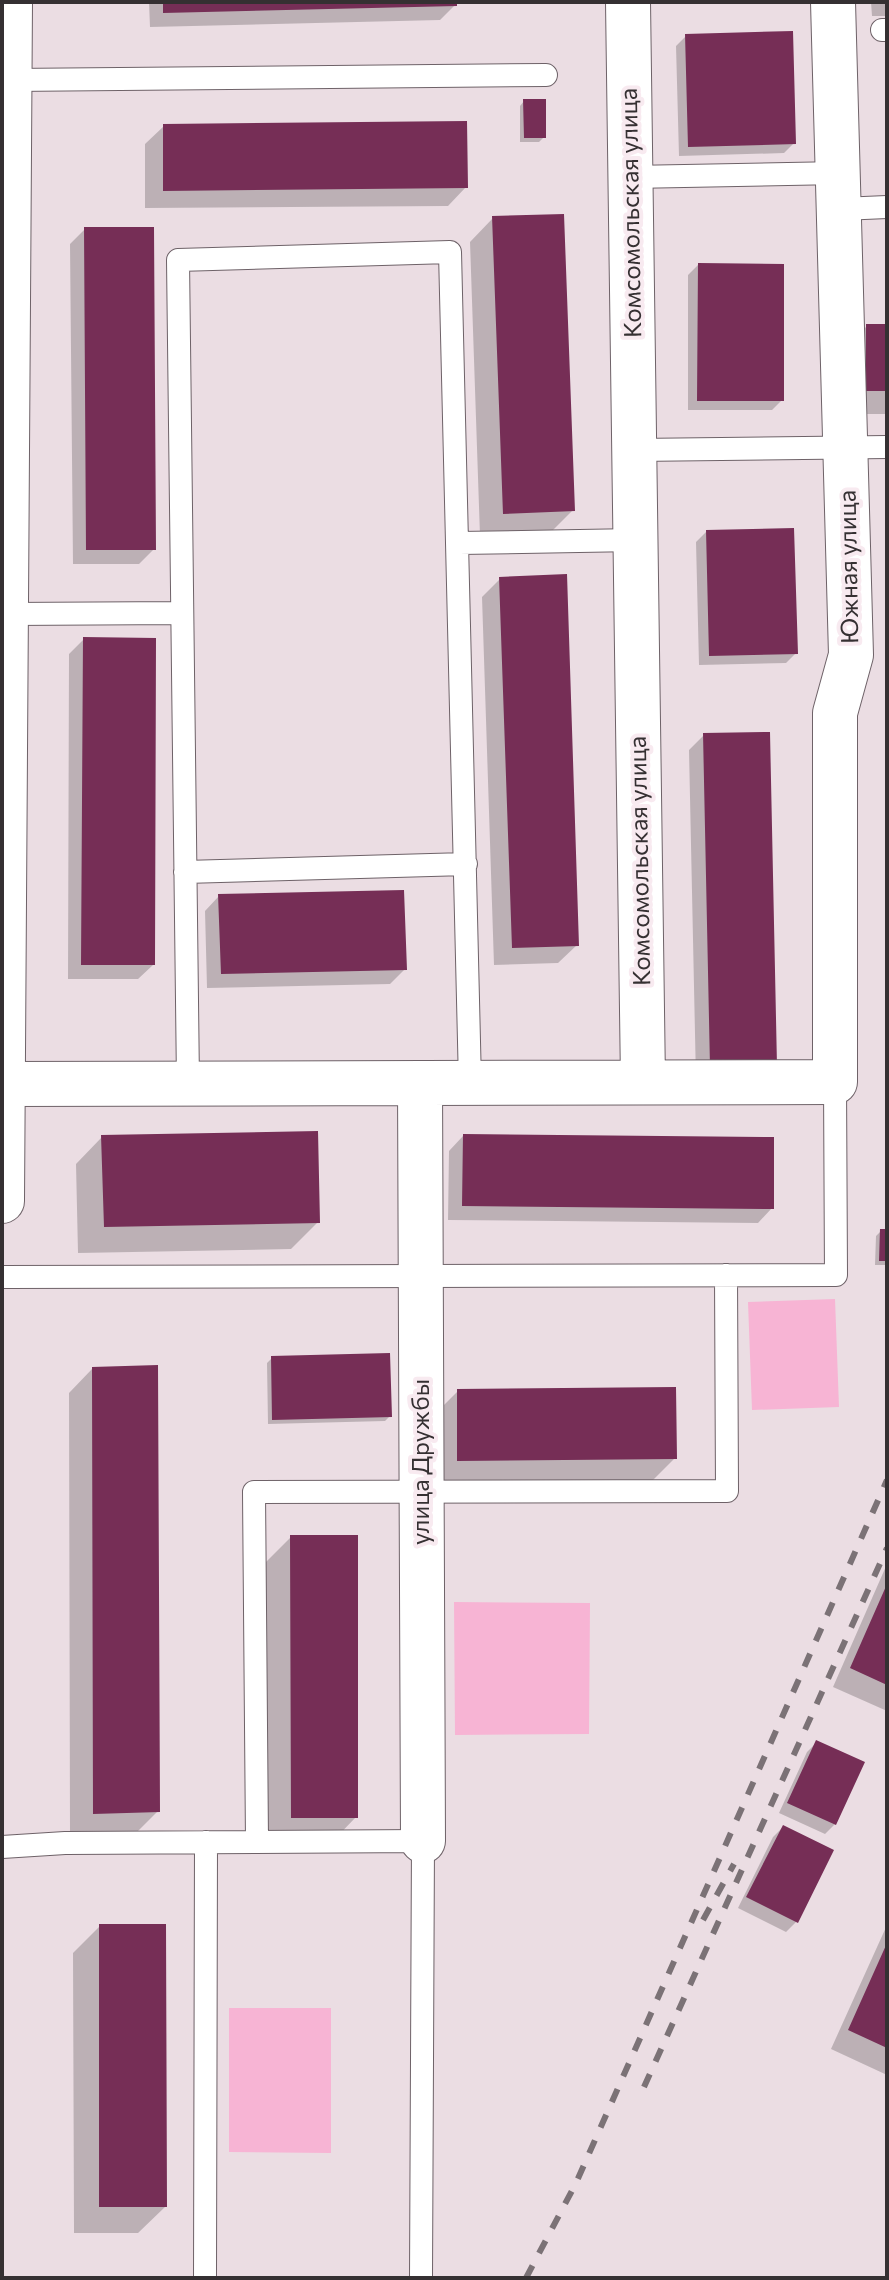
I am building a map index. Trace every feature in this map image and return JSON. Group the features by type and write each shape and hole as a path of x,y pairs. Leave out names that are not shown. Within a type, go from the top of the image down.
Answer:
{"street":[{"path":"2,1201 10,2"},
{"name":"Комсомольская улица","path":"628,2 643,1082"},
{"name":"Южная улица","path":"833,2 840,191 867,447 851,655 835,713 835,1082"},
{"path":"5,1084 835,1082"},
{"name":"улица Дружбы","path":"420,1083 423,1841"}],"lane":[{"path":"11,80 546,75"},
{"path":"631,177 840,191 887,207"},
{"path":"188,1083 178,260 450,252 470,1083"},
{"path":"635,450 867,447"},
{"path":"459,543 636,540"},
{"path":"8,614 182,613"},
{"path":"185,872 466,864"},
{"path":"2,1277 836,1275 835,1082"},
{"path":"257,1842 254,1492 727,1491 726,1275"},
{"path":"2,1847 423,1841 421,2278"},
{"path":"205,2278 206,1842"}],"shaded area":[{"path":"835,1299 839,1407 752,1410 748,1302"},
{"path":"454,1602 590,1603 589,1734 455,1735"},
{"path":"229,2008 331,2008 331,2153 229,2152"}],"building":[{"path":"163,2 457,2 457,6 163,13"},
{"path":"793,31 796,144 688,147 685,34"},
{"path":"523,99 546,99 546,138 524,138"},
{"path":"467,121 468,188 163,191 163,124"},
{"path":"564,214 575,511 503,514 492,216"},
{"path":"84,227 154,227 156,550 86,550"},
{"path":"698,263 784,264 784,401 697,401"},
{"path":"866,324 887,324 887,391 866,391"},
{"path":"794,528 798,654 709,656 706,530"},
{"path":"567,574 579,946 512,948 499,577"},
{"path":"83,637 156,638 155,965 81,965"},
{"path":"770,732 777,1066 710,1067 703,733"},
{"path":"404,890 407,970 221,974 218,894"},
{"path":"318,1131 320,1223 104,1227 101,1135"},
{"path":"463,1134 774,1137 774,1209 462,1206"},
{"path":"880,1229 887,1229 887,1261 879,1261"},
{"path":"390,1353 392,1417 272,1420 271,1356"},
{"path":"158,1365 160,1812 93,1814 92,1367"},
{"path":"676,1387 677,1459 457,1461 457,1389"},
{"path":"290,1535 358,1535 358,1818 291,1818"},
{"path":"887,1584 887,1685 850,1668"},
{"path":"816,1740 865,1762 836,1825 787,1803"},
{"path":"783,1825 834,1850 798,1923 746,1897"},
{"path":"99,1924 166,1924 167,2207 99,2207"},
{"path":"887,1943 887,2048 848,2030"}],"railway":[{"path":"526,2278 576,2183 887,1480"},
{"path":"644,2087 887,1548"},
{"path":"703,1920 734,1864"}]}
